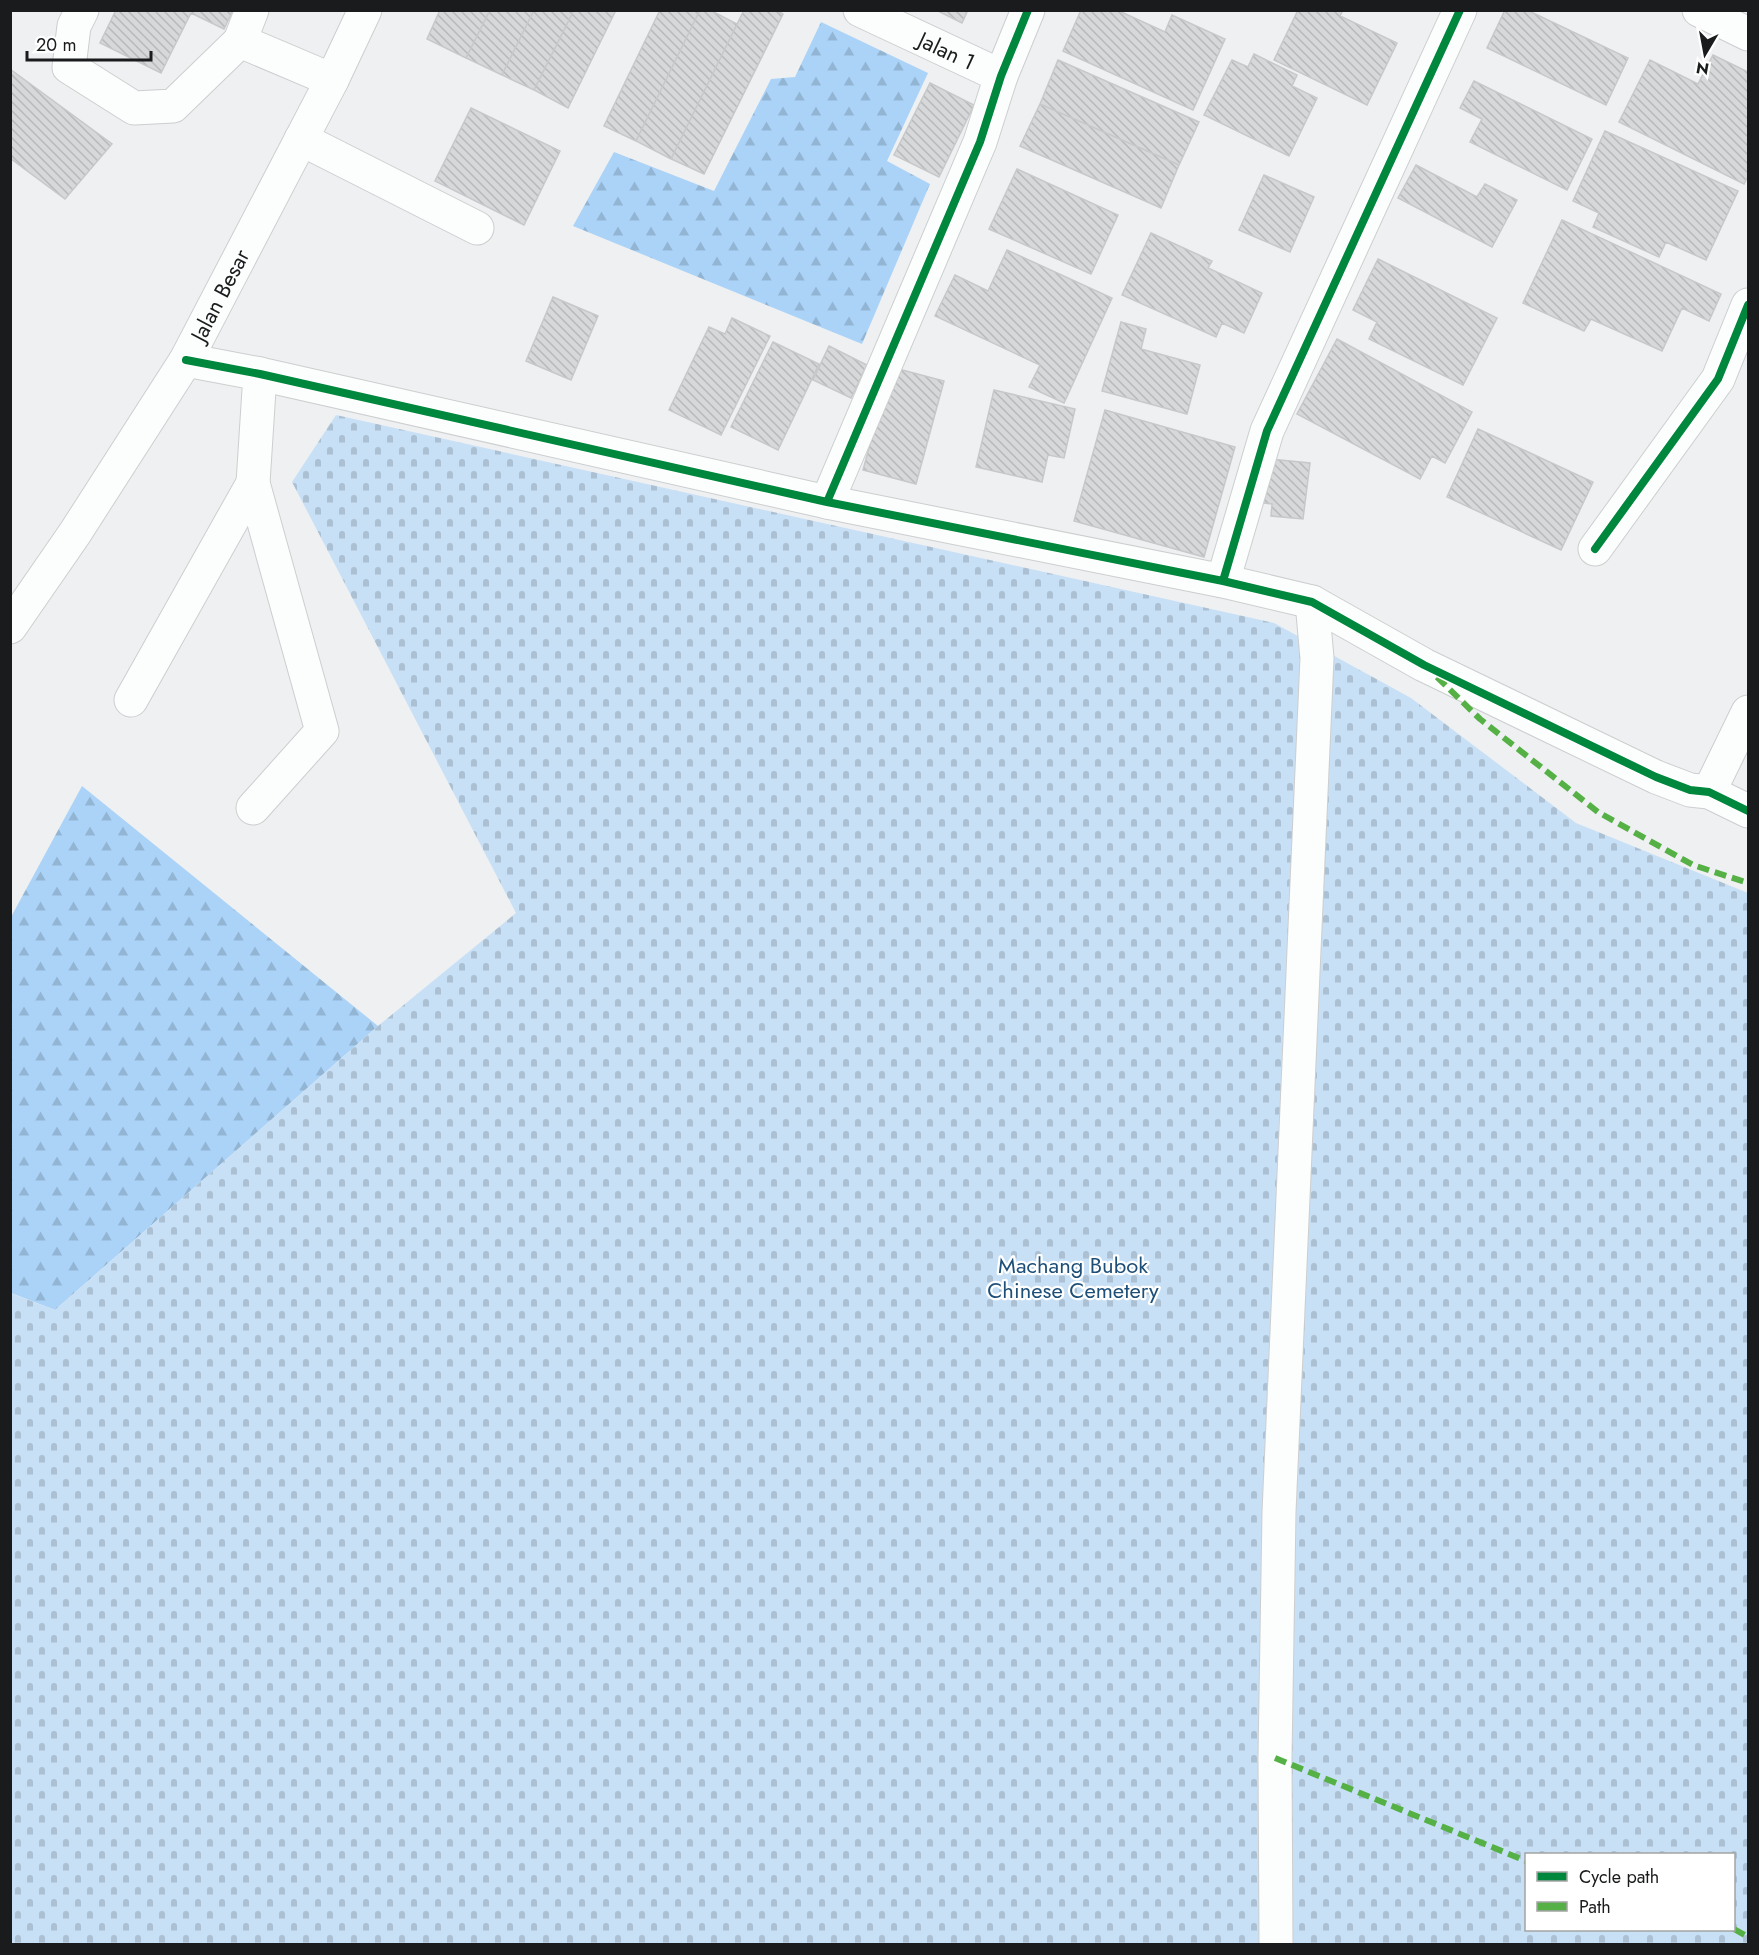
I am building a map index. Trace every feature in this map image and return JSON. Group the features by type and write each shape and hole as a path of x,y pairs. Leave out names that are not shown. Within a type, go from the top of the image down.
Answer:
{"street":[{"path":"82,10 74,26 69,67 134,108 173,106 240,41 252,10"},
{"name":"Jalan Besar","path":"10,627 75,533 186,360 332,80 365,10"},
{"name":"Jalan 1","path":"860,10 1001,76"},
{"path":"827,502 980,142 1001,76 1028,10"},
{"path":"1223,581 1267,431 1460,10"},
{"path":"1699,10 1749,34"},
{"path":"240,41 332,80"},
{"path":"301,139 477,228"},
{"path":"1595,549 1718,379 1749,305"},
{"path":"186,360 260,374 827,502 1223,581 1312,602 1424,664 1656,777 1690,790 1709,792 1749,811"},
{"path":"253,808 322,731 253,483 260,374"},
{"path":"131,700 253,483"},
{"path":"1275,1944 1279,1512 1317,658 1312,602"},
{"path":"1709,792 1749,712"}],"green space":[{"path":"821,22 928,73 887,161 930,184 862,344 573,226 614,152 714,191 771,79 795,77"},
{"name":"Machang Bubok Chinese Cemetery","path":"336,415 1274,623 1411,698 1576,823 1748,893 1748,1944 11,1944 10,1293 55,1310 378,1026 516,913 292,482"},
{"path":"82,786 378,1026 55,1310 11,1293 11,917"}],"building":[{"path":"116,10 233,10 224,29 191,13 161,73 100,43"},
{"path":"440,10 490,10 466,58 427,39"},
{"path":"490,10 534,10 502,75 466,58"},
{"path":"534,10 574,10 534,90 502,75"},
{"path":"574,10 616,10 568,108 534,90"},
{"path":"660,10 700,10 636,141 604,126"},
{"path":"700,10 710,10 737,24 671,159 636,141"},
{"path":"744,10 776,10 783,14 704,174 671,159"},
{"path":"936,10 968,10 962,23"},
{"path":"1081,10 1117,10 1165,32 1172,15 1225,39 1193,110 1063,51"},
{"path":"1298,10 1343,10 1340,16 1397,43 1367,105 1274,60"},
{"path":"1505,10 1527,10 1628,58 1606,105 1487,48"},
{"path":"1254,54 1297,75 1292,86 1317,98 1289,156 1204,115 1232,60 1248,67"},
{"path":"1713,55 1748,72 1748,176 1744,184 1619,122 1650,60 1698,84"},
{"path":"1058,60 1199,122 1179,165 1040,104"},
{"path":"10,69 112,144 65,199 10,158"},
{"path":"1474,81 1592,139 1567,190 1470,142 1482,119 1460,108"},
{"path":"930,83 974,105 939,177 894,155"},
{"path":"1040,104 1179,165 1161,208 1020,146"},
{"path":"471,108 560,151 524,225 435,181"},
{"path":"1605,131 1738,191 1706,260 1666,242 1659,257 1593,227 1599,213 1573,201"},
{"path":"1416,165 1477,197 1485,184 1517,200 1492,247 1398,198"},
{"path":"1017,169 1118,215 1091,274 989,229"},
{"path":"1264,175 1314,197 1290,252 1239,230"},
{"path":"1562,220 1721,294 1709,321 1682,308 1662,351 1591,319 1584,331 1523,303"},
{"path":"1151,233 1212,261 1208,268 1262,293 1244,333 1222,323 1216,337 1122,295"},
{"path":"1007,250 1112,298 1064,403 1029,387 1040,365 935,316 955,275 988,291"},
{"path":"1378,259 1497,318 1463,385 1369,339 1377,322 1353,310"},
{"path":"553,297 598,316 571,380 526,361"},
{"path":"732,318 770,336 721,435 669,410 709,327 725,334"},
{"path":"1121,322 1146,329 1141,349 1200,365 1187,414 1102,391"},
{"path":"1337,339 1472,412 1445,463 1432,456 1420,479 1297,414"},
{"path":"773,342 819,364 778,450 731,427"},
{"path":"829,346 867,365 851,398 813,380"},
{"path":"891,367 944,381 916,484 863,470"},
{"path":"994,390 1075,409 1064,458 1048,455 1042,482 976,467"},
{"path":"1105,410 1235,447 1204,557 1074,521"},
{"path":"1478,429 1593,482 1561,550 1447,497"},
{"path":"1269,459 1310,463 1303,519 1271,516 1272,504 1264,503"}],"marked path":[{"path":"1437,677 1480,719 1598,812 1693,865 1748,883"},
{"path":"1275,1758 1525,1861"},
{"path":"1735,1930 1748,1937"}],"cycle path":[{"path":"827,502 980,142 1001,76 1028,10"},
{"path":"1223,581 1267,431 1460,10"},
{"path":"1595,549 1718,379 1748,305"},
{"path":"186,360 260,374 827,502 1223,581 1312,602 1424,665 1656,777 1690,790 1709,792 1748,811"}]}
